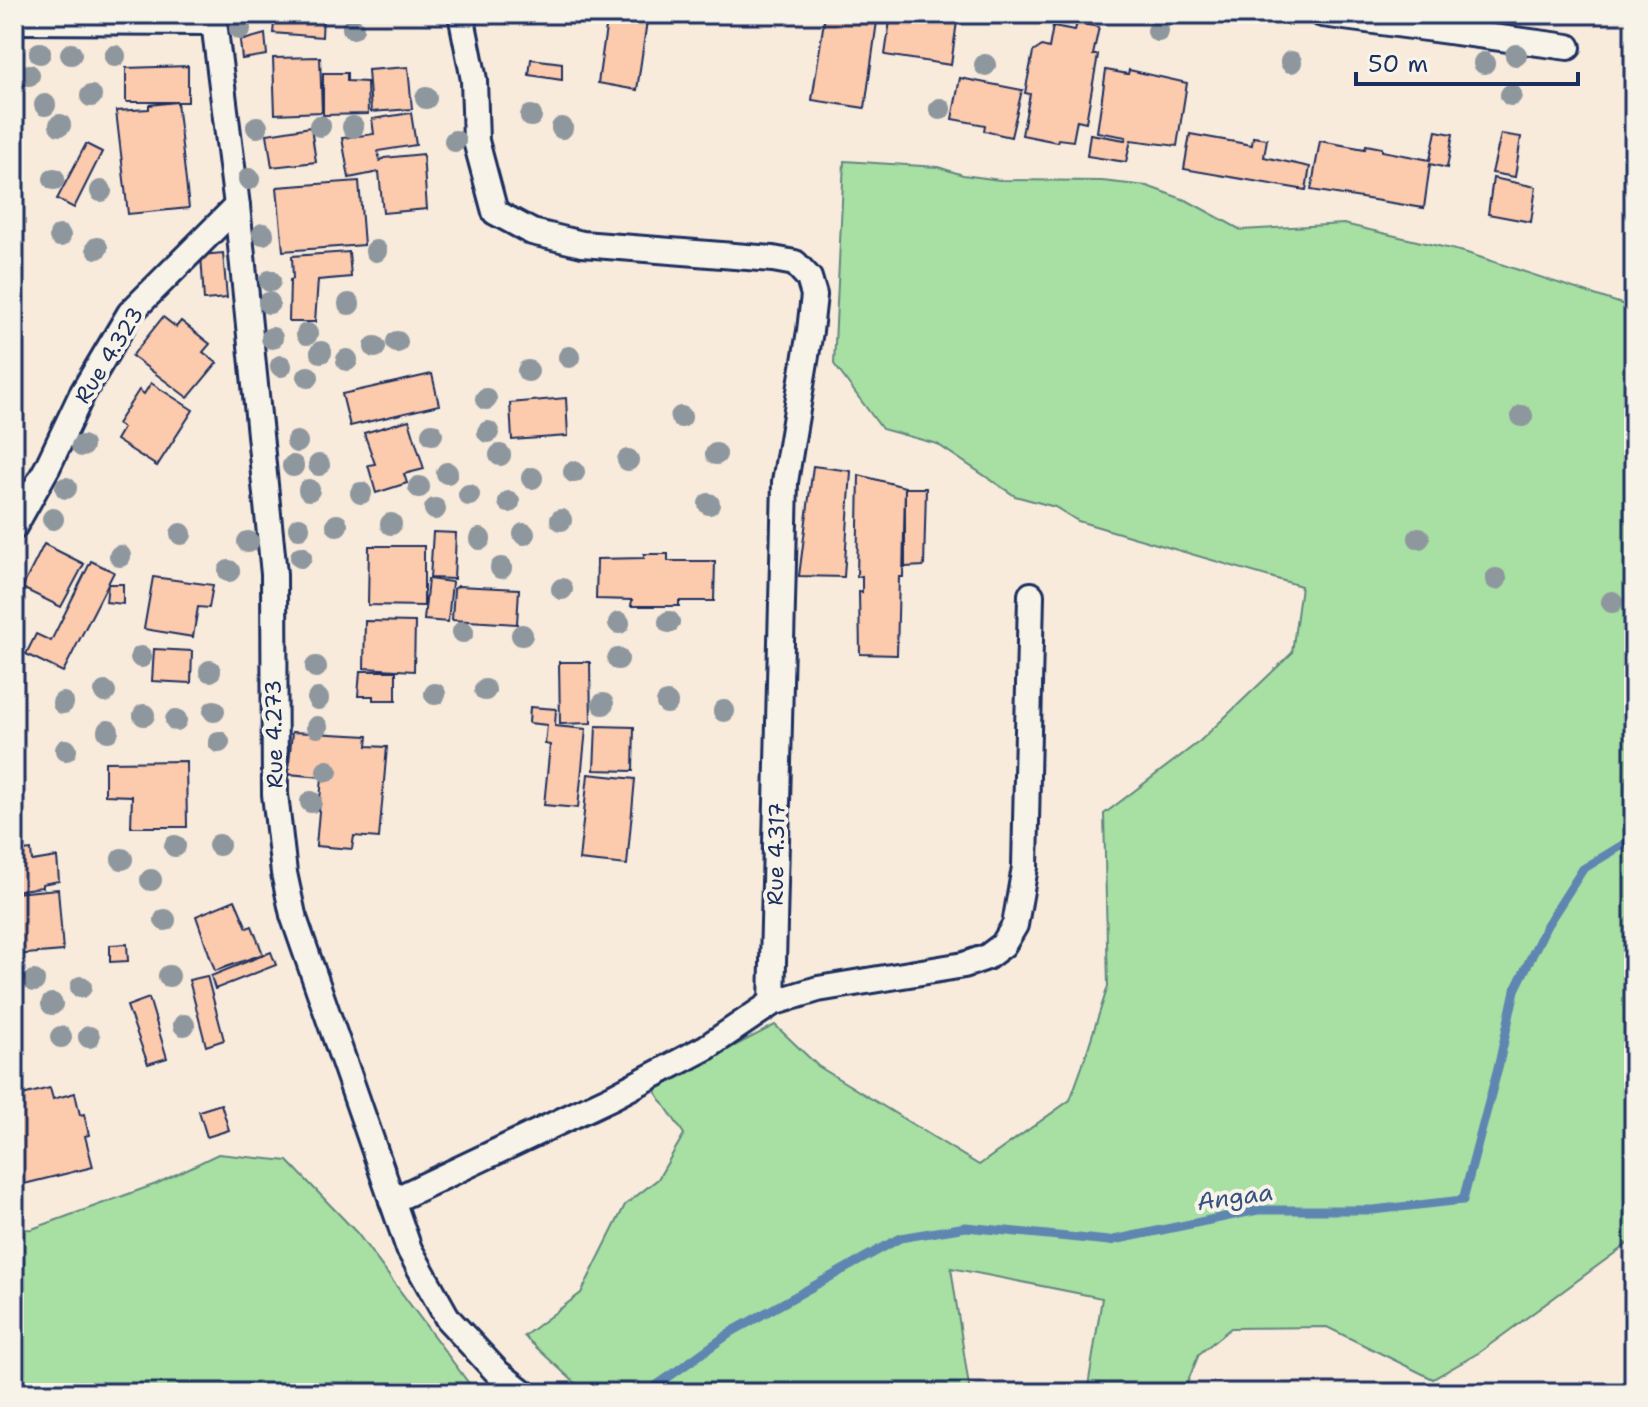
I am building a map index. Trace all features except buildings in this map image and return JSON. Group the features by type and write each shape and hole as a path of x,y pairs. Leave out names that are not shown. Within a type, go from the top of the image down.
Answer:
{"street":[{"name":"Rue 4.317","path":"461,14 474,80 476,141 495,212 532,232 582,244 773,259 795,263 809,278 814,295 810,331 785,482 772,1003"},
{"path":"1322,14 1568,47"},
{"path":"14,21 213,18"},
{"name":"Rue 4.273","path":"213,18 237,206 274,574 275,794 284,873 293,915 305,958 409,1249 448,1319 498,1373 524,1393"},
{"name":"Rue 4.323","path":"14,527 47,468 82,394 130,313 237,206"},
{"path":"392,1201 652,1076 707,1047 772,1003 818,989 964,965 987,957 1003,945 1015,925 1025,867 1031,595"}],"green space":[{"path":"844,161 938,167 963,175 1000,180 1102,181 1147,186 1188,201 1241,230 1344,224 1464,252 1634,308 1634,1239 1480,1352 1433,1379 1327,1327 1231,1328 1199,1354 1183,1393 1087,1393 1102,1298 951,1268 970,1393 586,1393 524,1336 581,1293 625,1205 658,1179 684,1134 653,1088 775,1025 818,1066 979,1165 1070,1100 1108,986 1104,814 1200,741 1292,653 1301,586 1078,521 1055,507 1015,496 937,444 882,429 834,364"},
{"path":"218,1154 288,1161 357,1233 476,1393 14,1393 14,1230 32,1229 156,1184"}],"waterway":[{"name":"Angaa","path":"646,1393 733,1331 900,1238 966,1227 1109,1241 1258,1210 1373,1210 1463,1200 1515,990 1547,925 1583,869 1634,838"}]}
